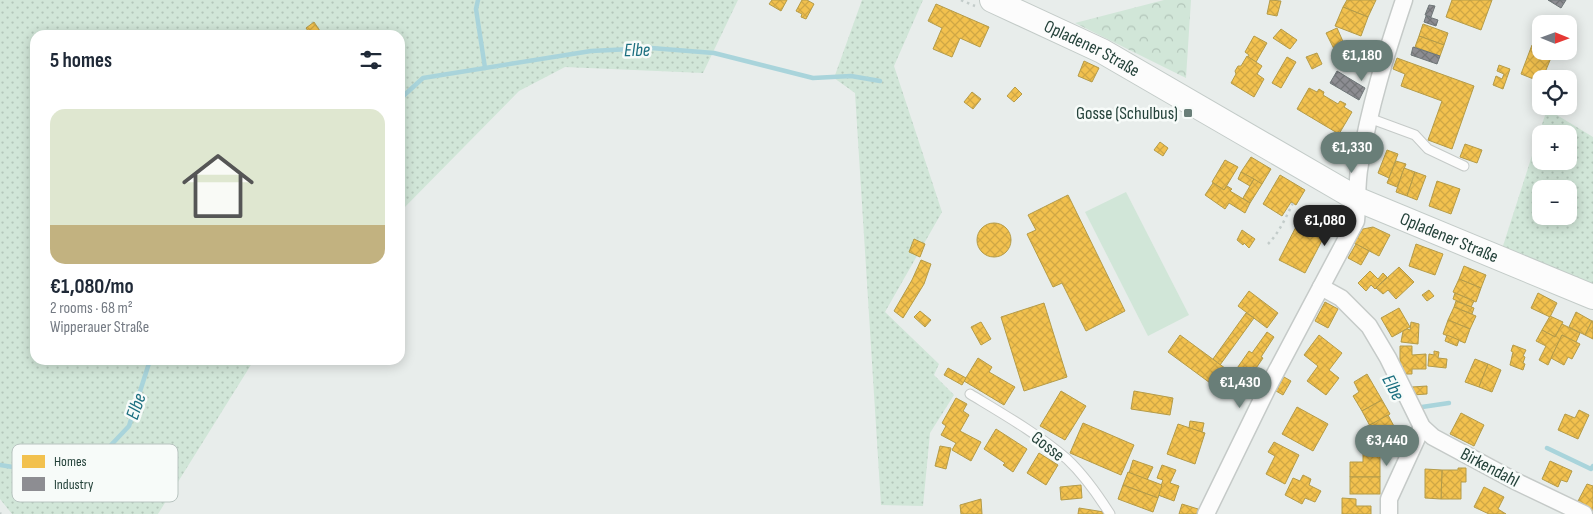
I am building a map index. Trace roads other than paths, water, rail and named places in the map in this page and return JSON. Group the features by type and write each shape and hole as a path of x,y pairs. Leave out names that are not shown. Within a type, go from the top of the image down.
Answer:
{"main road":[{"name":"Opladener Straße","path":"992,0 1102,51 1359,200 1593,297"}],"street":[{"path":"1206,514 1268,387 1356,221 1359,200 1358,174 1369,118 1380,74 1404,0"},
{"name":"Birkendahl","path":"1321,287 1341,298 1369,326 1388,358 1422,428 1433,437 1515,481 1584,514"},
{"path":"1389,514 1389,498 1422,428"}],"lane":[{"path":"1369,118 1415,135 1428,149 1464,166"},
{"name":"Gosse","path":"970,394 1017,422 1066,459 1081,475 1110,514"}],"waterway":[{"path":"478,0 476,9 485,68"},
{"name":"Elbe","path":"405,94 423,78 591,51 651,48 714,53 813,78 851,76 880,81"},
{"name":"Elbe","path":"112,444 129,426 148,365"},
{"name":"Elbe","path":"1422,407 1449,403"},
{"name":"Elbe","path":"1547,448 1591,469 1593,466"},
{"name":"Elbe","path":"0,465 12,467"}],"place":[{"name":"Gosse (Schulbus)","path":"1188,113"}]}
